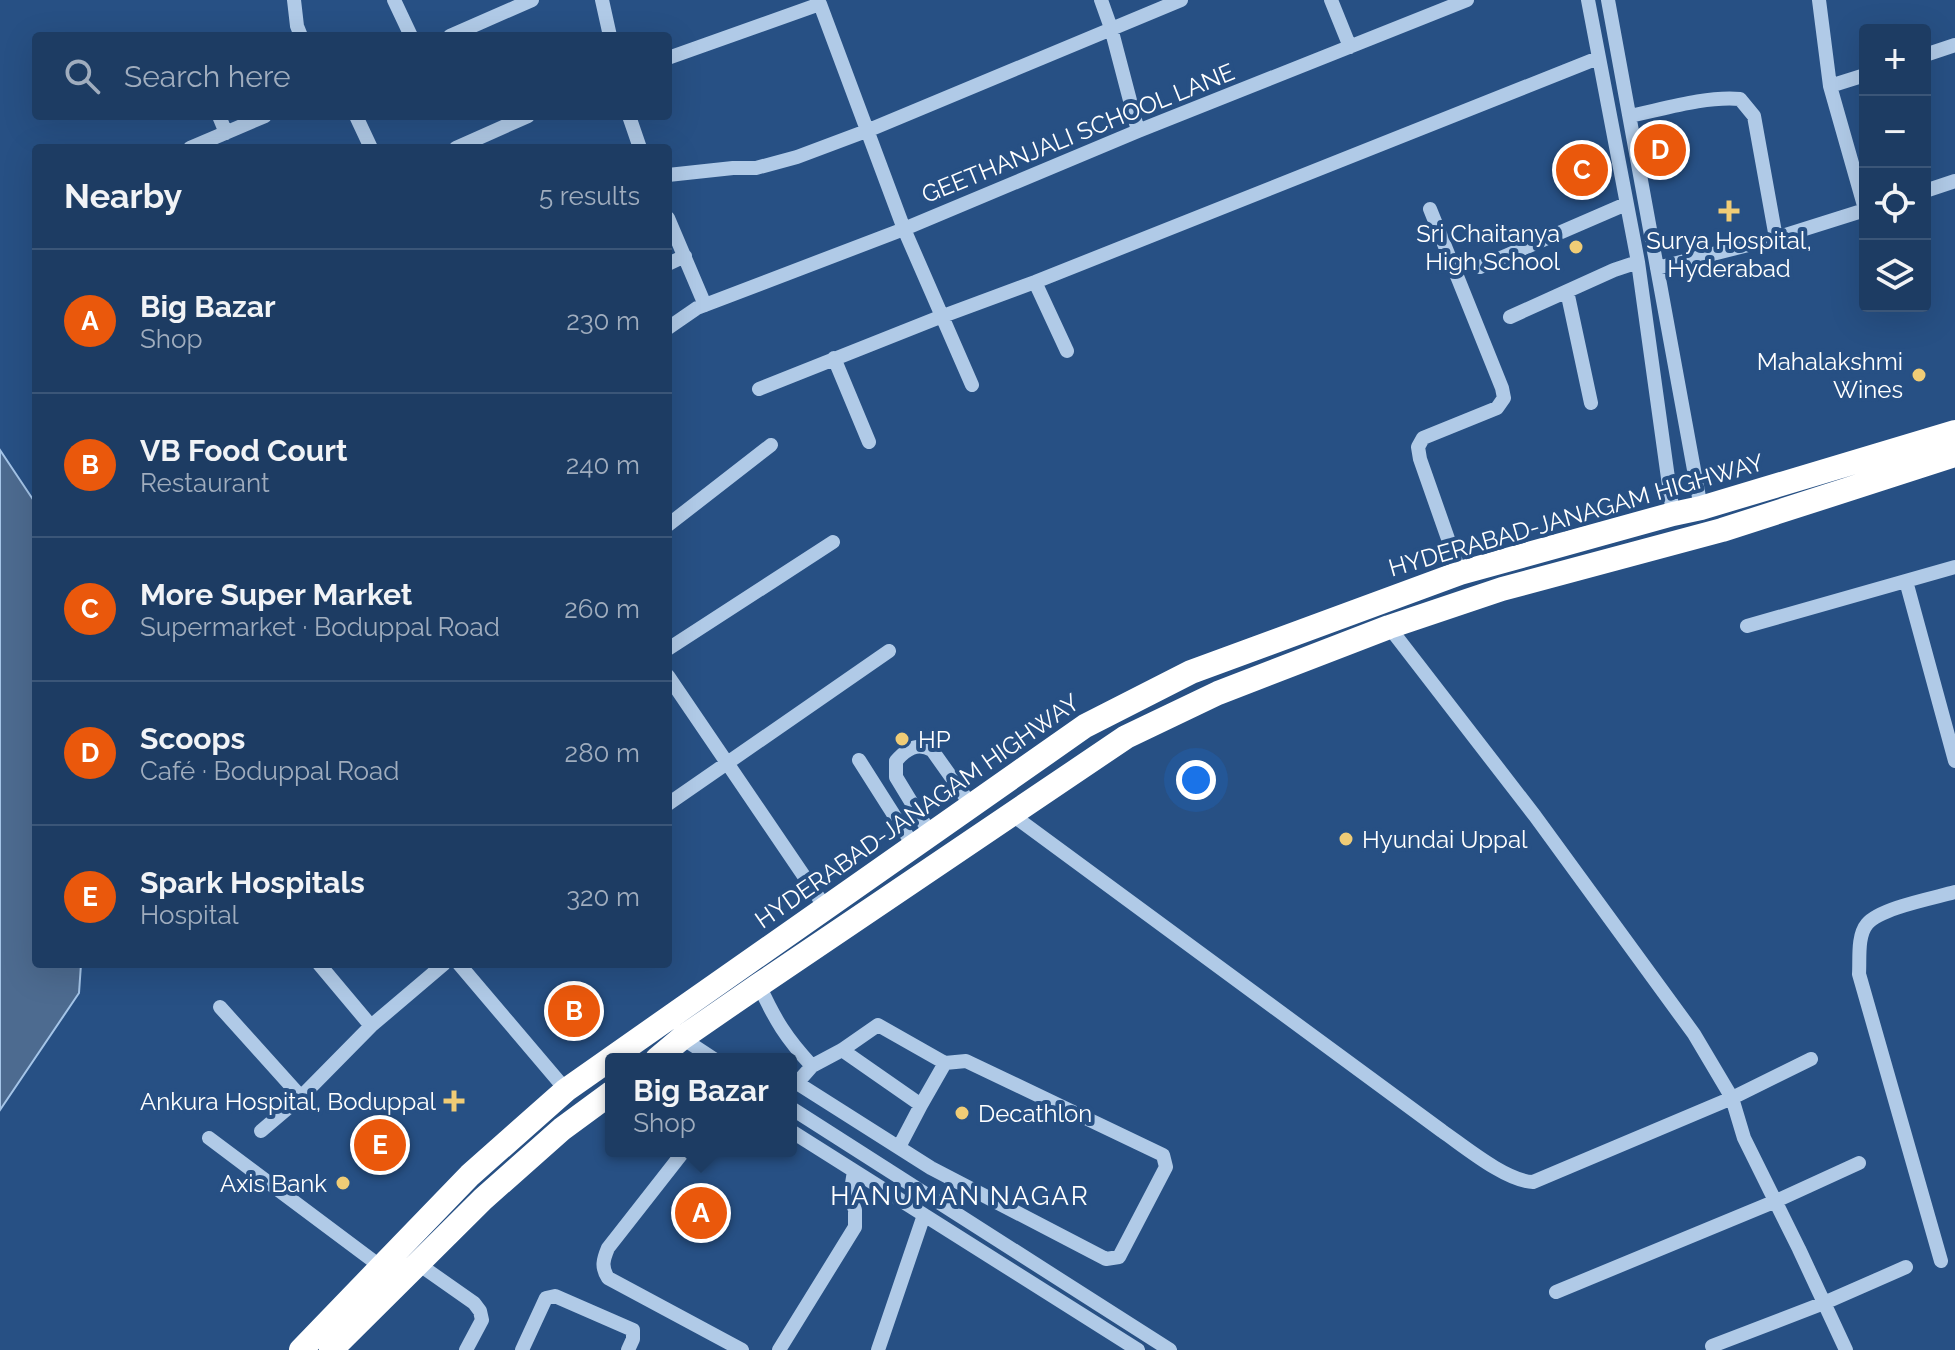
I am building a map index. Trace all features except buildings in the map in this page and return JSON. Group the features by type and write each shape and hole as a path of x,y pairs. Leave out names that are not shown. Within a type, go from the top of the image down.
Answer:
{"highway":[{"name":"HYDERABAD-JANAGAM HIGHWAY","path":"618,1053 1085,726 1191,672 1460,573 1701,508 1955,432"},
{"path":"670,1052 759,985 1126,737 1218,693 1389,627 1502,589 1722,530 1955,455"},
{"path":"1336,619 1347,643"},
{"name":"HYDERABAD-JANAGAM HIGHWAY","path":"301,1350 470,1175 566,1090 605,1062"},
{"path":"331,1350 483,1199 562,1129 605,1097"},
{"path":"410,1236 423,1258"}],"street":[{"path":"294,0 299,32"},
{"path":"394,0 409,32"},
{"path":"457,32 508,5 532,0"},
{"path":"602,0 609,32"},
{"path":"1101,0 1138,131"},
{"path":"672,175 756,168 797,157 1181,0"},
{"path":"1331,0 1350,47"},
{"name":"GEETHANJALI SCHOOL LANE","path":"672,326 705,305 904,229 1138,131 1467,0"},
{"path":"1588,0 1638,262 1673,514"},
{"path":"1608,0 1701,508"},
{"path":"1819,0 1830,86 1859,188"},
{"path":"672,57 826,2 904,229 972,385"},
{"path":"1931,53 1955,45"},
{"path":"759,389 1598,58"},
{"path":"1830,86 1859,77"},
{"path":"1630,116 1703,101 1740,99 1754,116 1776,238"},
{"path":"221,120 226,133"},
{"path":"200,144 256,120"},
{"path":"358,120 369,144"},
{"path":"465,144 519,120"},
{"path":"630,120 639,144"},
{"path":"1931,189 1955,181"},
{"path":"1480,267 1626,204"},
{"path":"1430,209 1480,329 1504,398 1497,408 1423,438 1418,447 1460,573"},
{"path":"1657,268 1776,238 1859,211"},
{"path":"672,227 705,305"},
{"path":"672,262 685,256"},
{"path":"1510,317 1638,262"},
{"path":"1035,282 1067,351"},
{"path":"1567,291 1591,403"},
{"path":"834,358 869,442"},
{"path":"672,522 771,445"},
{"path":"672,646 833,542"},
{"path":"1747,626 1955,567"},
{"path":"1906,581 1955,761"},
{"path":"1389,627 1535,816 1685,1022 1732,1098 1744,1138 1846,1350"},
{"path":"672,801 889,651"},
{"path":"672,682 825,907"},
{"path":"922,839 896,777 896,761 908,750 917,746 932,750 971,805"},
{"path":"859,760 922,839"},
{"path":"1011,814 1442,1131 1521,1181 1533,1182 1732,1098 1811,1059"},
{"path":"1941,1261 1859,974 1860,942 1866,925 1884,912 1955,892"},
{"path":"322,968 371,1026"},
{"path":"261,1131 301,1097 371,1026 439,968"},
{"path":"462,968 566,1090"},
{"path":"759,985 777,1023 812,1066"},
{"path":"220,1007 301,1097"},
{"path":"878,1025 945,1063 966,1061 1163,1155 1166,1167 1119,1257 1106,1259 931,1168 797,1083 812,1066 878,1025"},
{"path":"842,1050 921,1105"},
{"path":"899,1147 945,1063"},
{"path":"797,1112 1170,1350"},
{"path":"797,1135 1138,1350"},
{"path":"209,1138 380,1266"},
{"path":"679,1157 608,1248 603,1271 608,1278 742,1350"},
{"path":"1556,1292 1776,1201 1859,1163"},
{"path":"779,1350 855,1227 856,1217 850,1196 854,1171"},
{"path":"878,1350 924,1215"},
{"path":"423,1258 480,1311 482,1320 466,1350"},
{"path":"1712,1346 1824,1303 1906,1267"},
{"path":"522,1350 546,1298 555,1296 633,1330 628,1350"}],"water":[{"path":"0,450 32,498 32,968 81,968 79,993 0,1110"}],"place":[{"name":"Scoops","path":"1660,150"},
{"name":"More Super Market","path":"1582,170"},
{"name":"Surya Hospital, Hyderabad","path":"1729,211"},
{"name":"Sri Chaitanya High School","path":"1576,247"},
{"name":"Mahalakshmi Wines","path":"1919,375"},
{"name":"HP","path":"902,739"},
{"name":"Hyundai Uppal","path":"1346,839"},
{"name":"VB Food Court","path":"574,1011"},
{"name":"Ankura Hospital, Boduppal","path":"454,1101"},
{"name":"Decathlon","path":"962,1113"},
{"name":"Spark Hospitals","path":"380,1145"},
{"name":"Axis Bank","path":"343,1183"},
{"name":"Big Bazar","path":"701,1213"}],"district":[{"name":"HANUMAN NAGAR","path":"960,1196"}]}
